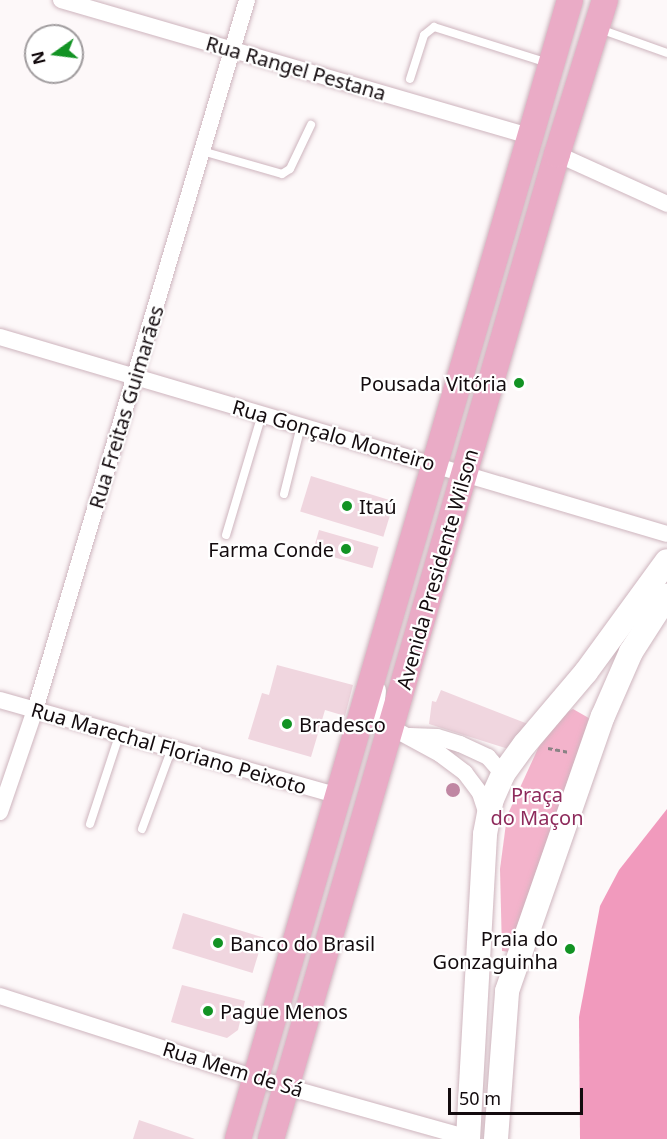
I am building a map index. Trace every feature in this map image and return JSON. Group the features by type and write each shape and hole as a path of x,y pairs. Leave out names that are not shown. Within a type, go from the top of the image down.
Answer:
{"main road":[{"name":"Avenida Presidente Wilson","path":"238,1139 437,465 570,0"},
{"path":"557,154 545,146 541,126 576,0"},
{"name":"Avenida Presidente Wilson","path":"272,1139 286,1086 400,733 466,472 557,154 606,0"},
{"path":"469,1139 488,816 503,774 525,744 586,672 667,561"},
{"path":"496,1139 507,991 588,756 631,651 667,596"}],"street":[{"name":"Rua Rangel Pestana","path":"61,0 530,136"},
{"name":"Rua Freitas Guimarães","path":"0,813 36,710 247,0"},
{"path":"557,154 667,204"},
{"name":"Rua Gonçalo Monteiro","path":"0,337 466,472 667,534"},
{"path":"402,578 393,639 375,698 381,722 465,773 480,793 488,816"},
{"name":"Rua Marechal Floriano Peixoto","path":"0,700 173,746 339,796"},
{"path":"400,733 437,737 460,744 488,757 503,774"},
{"name":"Rua Mem de Sá","path":"0,996 255,1078 469,1139"}],"lane":[{"path":"410,79 424,35 434,27 551,64"},
{"path":"598,28 667,53"},
{"path":"202,151 282,174 290,169 310,125"},
{"path":"226,535 262,414"},
{"path":"284,494 301,426"},
{"path":"90,824 121,732"},
{"path":"142,829 173,746"}],"path":[{"path":"525,744 588,756"}],"green space":[{"name":"Praça do Maçon","path":"573,709 594,721 510,952 502,951 500,869 507,816 540,744 565,713"}],"shaded area":[{"path":"667,809 667,1139 580,1139 579,1017 600,906 619,870"}],"building":[{"name":"Itaú","path":"311,476 394,501 383,537 300,511"},
{"name":"Farma Conde","path":"319,530 379,547 373,568 313,551"},
{"path":"277,665 353,685 345,716 325,710 311,757 248,739 262,693 269,695"},
{"path":"441,690 528,724 515,751 429,724 432,701 436,702"},
{"name":"Banco do Brasil","path":"183,913 263,938 253,973 172,948"},
{"name":"Pague Menos","path":"182,985 245,1001 238,1030 227,1038 171,1022"},
{"path":"139,1120 195,1139 133,1139"}],"place":[{"name":"Pousada Vitória","path":"519,383"},
{"name":"Itaú","path":"347,506"},
{"name":"Farma Conde","path":"346,549"},
{"name":"Bradesco","path":"287,724"},
{"name":"Banco do Brasil","path":"218,943"},
{"name":"Praia do Gonzaguinha","path":"570,949"},
{"name":"Pague Menos","path":"208,1011"}]}
